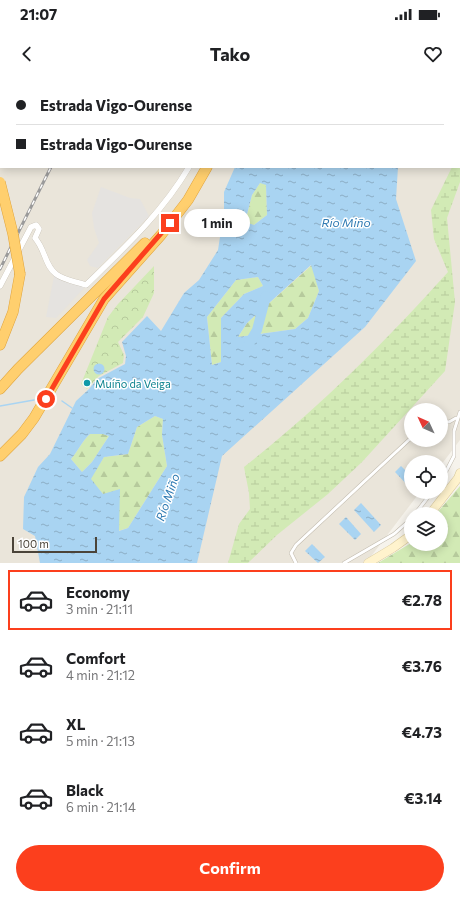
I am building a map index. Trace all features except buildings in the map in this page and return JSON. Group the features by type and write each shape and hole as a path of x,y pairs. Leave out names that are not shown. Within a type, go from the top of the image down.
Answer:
{"highway":[{"path":"0,390 24,363 151,237 188,192 202,168"},
{"path":"0,456 22,434 34,418 104,299 161,235 188,200 205,168"},
{"path":"0,182 13,234 20,274 13,312 0,345"}],"main road":[{"path":"435,507 458,478 460,473"},
{"path":"368,563 404,540"}],"street":[{"path":"0,286 31,227 36,225 39,229 35,238 42,246 48,264 56,274 86,285 157,215 178,186 188,168"}],"lane":[{"path":"448,422 460,412"},
{"path":"448,468 454,456 454,431 457,416"},
{"path":"296,563 291,553 296,545 404,445"},
{"path":"420,507 427,499"},
{"path":"344,563 394,534 404,525"}],"shaded area":[{"path":"0,168 460,168 460,440 448,456 404,455 404,499 415,499 409,507 404,507 404,513 366,563 0,563"},
{"path":"101,187 130,198 140,199 149,216 98,268 90,266 87,260 99,243 94,228 92,213"},
{"path":"54,276 85,287 56,318 46,317"}],"green space":[{"path":"452,168 460,168 460,182 447,218 455,302 445,371 416,403 404,403 404,416 362,462 328,494 277,535 248,563 228,563 239,524 250,509 249,493 244,467 325,398 375,350 448,272 434,239 431,210"},
{"path":"260,183 266,184 267,215 254,225 245,223 252,195"},
{"path":"312,265 319,291 308,318 295,329 238,337 247,323"},
{"path":"154,266 154,293 143,317 118,342 124,355 123,363 99,376 87,389 81,384 108,317 118,304"},
{"path":"258,277 263,286 244,294 221,318 221,362 212,365 207,317 236,280"},
{"path":"155,416 163,419 162,435 167,466 128,528 118,531 103,494 90,479 104,457 128,454 137,427"},
{"path":"90,434 103,434 109,436 92,462 82,472 71,459"},
{"path":"460,486 460,563 378,563 404,547 404,551 448,551 448,507 442,507"}],"water":[{"name":"Río Miño","path":"235,168 398,168 396,199 416,261 365,327 222,456 197,563 40,563 35,536 23,529 24,497 38,467 50,454 76,401 97,379 125,364 126,356 122,342 147,316 161,331 184,293 199,280 218,250 224,211 224,192","holes":["260,183 266,185 267,215 254,225 245,222 252,195","311,265 319,291 308,318 295,329 238,337 247,323","258,277 263,286 244,294 221,318 221,362 212,365 207,317 236,280","155,416 163,419 162,435 167,466 128,528 119,531 120,489 103,494 91,479 104,457 128,454 137,427","90,434 103,434 109,436 92,462 82,472 71,459"]},
{"path":"99,363 103,365 105,369 103,373 99,375 95,373 93,369 95,365"},
{"path":"401,466 404,469 404,482 395,472"},
{"path":"361,503 381,525 374,532 354,510"},
{"path":"346,517 361,534 355,540 339,524"},
{"path":"312,544 325,557 318,563 305,551"}],"waterway":[{"name":"Río Miño","path":"247,347 257,330 266,296"},
{"path":"0,406 34,400"},
{"path":"62,401 72,408"}],"railway":[{"path":"0,269 50,168"}],"place":[{"name":"Muíño da Veiga","path":"87,383"}],"route":[{"path":"46,399 76,344 104,299 170,223"}]}
